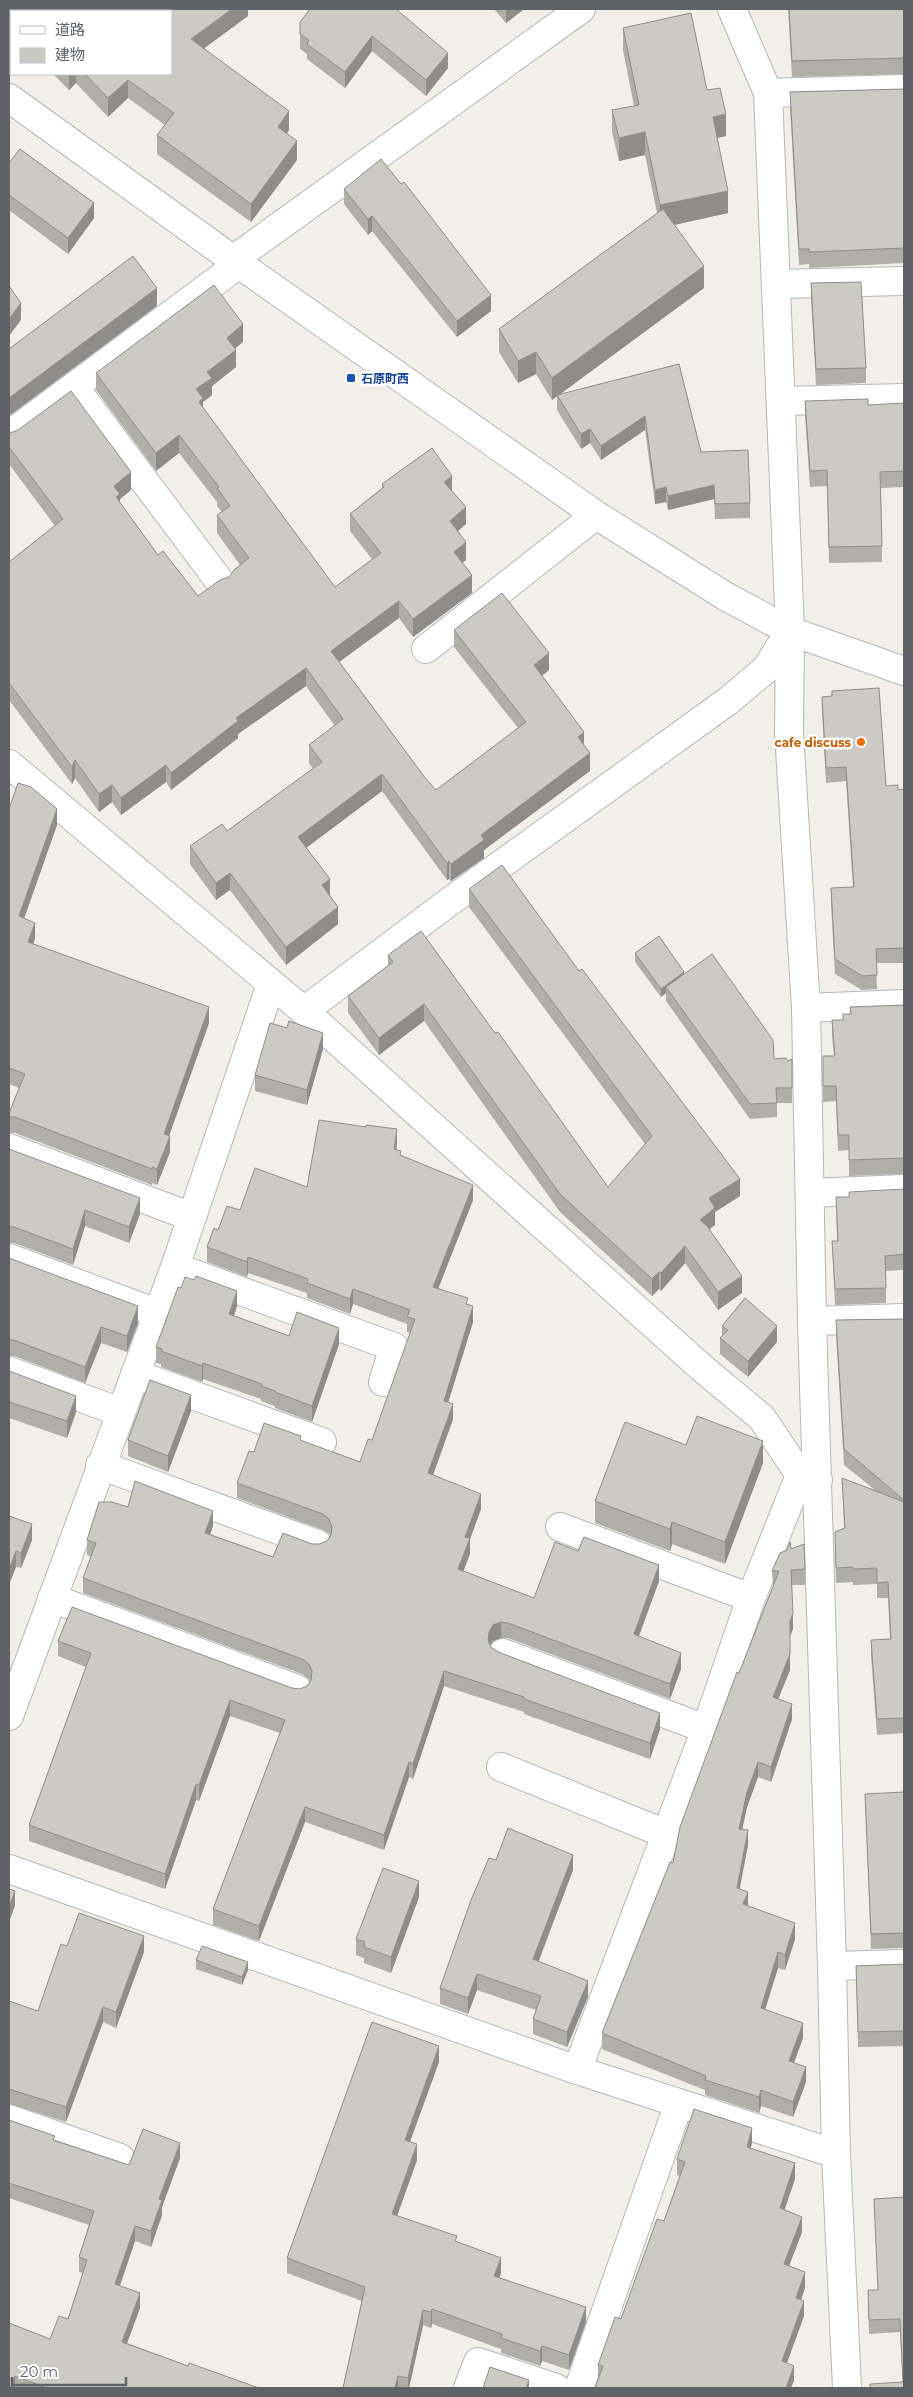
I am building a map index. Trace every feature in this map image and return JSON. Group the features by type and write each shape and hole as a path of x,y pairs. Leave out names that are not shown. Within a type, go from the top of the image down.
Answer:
{"street":[{"path":"9,436 237,262 581,9"},
{"path":"732,9 768,92 790,631 789,732 806,1008 812,1321 809,1477 832,1966 836,2154 847,2388"},
{"path":"768,92 904,89"},
{"path":"9,98 596,516 725,596 790,631 904,671"},
{"path":"777,284 904,281"},
{"path":"74,387 220,582"},
{"path":"782,401 904,398"},
{"path":"426,649 596,516"},
{"path":"304,1011 449,902 728,701 766,669 790,631"},
{"path":"10,766 304,1011 702,1368 762,1418 809,1477"},
{"path":"9,1716 100,1465 175,1267 271,984"},
{"path":"806,1008 904,1004"},
{"path":"9,1148 192,1217"},
{"path":"810,1193 904,1189"},
{"path":"9,1258 157,1313"},
{"path":"175,1267 394,1347 384,1382"},
{"path":"812,1321 904,1318"},
{"path":"9,1371 120,1412"},
{"path":"135,1374 322,1442"},
{"path":"100,1465 317,1544"},
{"path":"577,2070 706,1729 751,1598 809,1477"},
{"path":"560,1527 751,1598"},
{"path":"52,1598 297,1689"},
{"path":"503,1653 706,1729"},
{"path":"501,1767 666,1834"},
{"path":"9,1869 577,2070 836,2154"},
{"path":"832,1966 904,1964"},
{"path":"579,2388 679,2103"},
{"path":"9,2119 120,2158"},
{"path":"468,2388 478,2362 556,2388"}],"building":[{"path":"232,9 191,39 289,111 278,127 297,141 251,204 157,135 174,113 128,80 108,98 86,75 172,75 172,10 70,10"},
{"path":"310,9 396,9 448,53 426,80 372,36 345,72 307,44 309,40 300,34 300,22"},
{"path":"789,9 904,9 904,58 792,61"},
{"path":"691,13 707,90 720,88 726,114 713,117 728,191 660,205 645,132 619,138 612,110 639,105 623,28"},
{"path":"904,89 904,248 809,252 809,249 799,249 790,92"},
{"path":"20,149 94,203 68,238 9,195 9,163"},
{"path":"381,159 401,184 404,182 491,295 457,321 372,216 368,219 344,189"},
{"path":"663,209 704,266 552,378 536,352 518,361 499,329"},
{"path":"133,256 157,288 9,398 9,349"},
{"path":"861,282 866,368 816,369 811,283"},
{"path":"214,285 243,324 227,338 236,350 207,372 212,378 196,389 203,398 199,402 335,587 381,553 350,514 384,487 382,484 432,448 452,476 444,482 466,507 450,521 466,542 454,552 472,575 413,619 399,601 331,651 426,779 436,790 526,722 454,630 502,593 549,653 534,665 584,732 578,737 590,753 481,835 484,840 451,864 449,861 447,863 382,774 298,837 330,879 322,885 338,907 286,947 230,873 216,883 190,846 222,824 227,831 322,762 309,745 343,719 306,668 236,718 238,721 171,773 166,765 121,798 112,785 99,794 75,760 72,767 9,683 9,562 63,519 9,447 9,433 18,430 71,391 131,472 114,486 120,494 116,497 158,555 163,551 198,596 220,580 229,577 235,569 249,558 217,515 230,506 217,488 219,487 179,435 156,453 96,373"},
{"path":"9,286 21,303 9,319"},
{"path":"679,364 701,452 748,450 750,503 715,504 714,485 668,496 666,487 655,490 645,416 601,446 590,429 581,434 557,395"},
{"path":"868,399 868,405 904,403 904,471 880,472 882,546 829,547 827,470 810,471 805,401"},
{"path":"879,688 886,786 898,785 898,790 904,789 904,948 876,949 877,975 862,976 835,959 831,888 854,887 846,767 826,768 822,697 832,696 832,691"},
{"path":"18,783 31,787 57,809 19,916 35,923 28,942 209,1007 164,1134 170,1136 157,1169 152,1167 152,1169 15,1117 9,1117 25,1074 9,1068 9,809"},
{"path":"502,865 579,971 582,969 740,1179 709,1198 715,1208 700,1220 707,1226 742,1276 718,1292 685,1246 661,1273 659,1272 652,1279 560,1194 424,1004 379,1038 348,996 393,962 388,955 421,931 495,1033 498,1032 608,1187 652,1136 469,889"},
{"path":"659,936 684,972 661,989 635,953"},
{"path":"712,954 773,1040 774,1059 786,1058 788,1061 792,1059 792,1088 776,1088 777,1103 750,1104 666,987"},
{"path":"904,1005 904,1158 849,1160 849,1135 838,1135 836,1086 823,1086 823,1056 835,1056 832,1020 843,1020 843,1014 851,1014 850,1007"},
{"path":"289,1021 323,1033 307,1090 255,1075 270,1023 287,1028"},
{"path":"319,1120 366,1127 366,1125 397,1129 394,1149 401,1151 400,1155 473,1185 433,1287 468,1298 466,1304 473,1306 444,1401 453,1404 428,1473 481,1494 465,1537 470,1538 458,1569 534,1598 555,1542 578,1551 584,1537 659,1565 634,1634 681,1653 670,1684 508,1623 501,1622 493,1625 489,1632 488,1640 491,1647 498,1652 660,1713 650,1743 524,1699 524,1697 444,1671 413,1764 409,1762 384,1835 305,1807 259,1926 213,1909 285,1720 230,1700 199,1785 196,1784 165,1874 29,1825 91,1653 58,1641 72,1607 292,1688 300,1689 307,1686 311,1680 312,1671 309,1664 302,1659 83,1578 96,1543 87,1540 99,1502 112,1502 128,1507 135,1481 213,1511 205,1533 273,1557 283,1533 312,1544 327,1541 331,1535 332,1527 329,1519 323,1514 237,1483 249,1451 254,1452 264,1423 301,1436 300,1440 360,1462 368,1439 372,1440 415,1319 407,1317 410,1310 353,1289 350,1299 307,1283 308,1279 248,1257 247,1262 207,1247 214,1228 218,1230 227,1206 240,1210 255,1168 307,1187"},
{"path":"9,1149 140,1198 129,1227 85,1210 73,1249 14,1227 9,1227"},
{"path":"904,1189 904,1254 885,1256 886,1288 835,1289 832,1241 838,1241 836,1197 849,1197 849,1192"},
{"path":"9,1258 138,1306 127,1336 101,1327 85,1367 14,1340 9,1340"},
{"path":"196,1276 237,1291 229,1314 289,1336 297,1312 339,1328 312,1406 261,1386 262,1384 203,1363 202,1366 161,1351 162,1349 156,1347 178,1287 181,1288 185,1277 194,1280"},
{"path":"745,1298 777,1326 748,1361 720,1338 728,1330 722,1326"},
{"path":"904,1319 904,1500 844,1449 836,1320"},
{"path":"9,1371 76,1396 67,1421 9,1402"},
{"path":"150,1380 191,1395 168,1456 128,1440"},
{"path":"697,1416 763,1441 725,1542 672,1522 670,1529 595,1501 625,1422 686,1445"},
{"path":"842,1478 904,1502 904,1718 877,1719 871,1640 891,1639 888,1582 877,1583 877,1568 836,1568 835,1532 845,1528"},
{"path":"9,1516 32,1524 21,1553 16,1551 10,1567 9,1566"},
{"path":"790,1542 791,1549 804,1544 805,1569 791,1570 793,1613 790,1621 790,1654 773,1697 792,1704 771,1767 758,1762 747,1792 739,1829 748,1830 737,1888 748,1892 743,1904 795,1923 785,1955 778,1952 761,2008 803,2023 789,2061 806,2067 793,2102 761,2090 759,2097 705,2080 706,2076 602,2033 670,1862 673,1863 680,1827 737,1672 739,1673 779,1571 772,1571 780,1553 787,1550"},
{"path":"904,1792 904,1933 871,1934 865,1794"},
{"path":"508,1828 573,1855 533,1959 588,1981 567,2032 533,2019 541,1996 477,1974 468,1998 440,1988 471,1900 489,1858 496,1860"},
{"path":"383,1868 419,1881 391,1957 364,1947 365,1942 356,1939"},
{"path":"9,1889 15,1891 9,1907"},
{"path":"79,1913 144,1936 116,2012 103,2007 66,2107 9,2089 9,2001 38,2011 61,1944 67,1946"},
{"path":"202,1946 248,1962 242,1977 196,1960"},
{"path":"904,1964 904,2031 858,2032 856,1966"},
{"path":"372,2022 439,2046 405,2140 417,2144 392,2214 457,2236 455,2241 501,2258 494,2276 586,2307 569,2355 542,2346 540,2351 501,2338 502,2334 432,2309 431,2312 423,2310 408,2378 398,2376 395,2388 343,2388 365,2287 287,2258"},
{"path":"694,2109 752,2128 747,2147 795,2163 780,2208 802,2217 784,2264 805,2272 796,2298 804,2301 782,2361 794,2366 786,2388 595,2388 603,2366 598,2365 615,2317 621,2319 657,2219 664,2221 685,2162 677,2159"},
{"path":"9,2120 55,2136 53,2140 129,2165 143,2129 180,2143 159,2199 162,2200 151,2231 135,2226 115,2284 140,2293 122,2342 188,2366 189,2363 259,2388 47,2388 15,2376 9,2388 9,2323 50,2339 59,2316 68,2319 87,2260 79,2257 94,2211 9,2183"},
{"path":"904,2197 904,2388 870,2388 870,2384 903,2382 900,2319 869,2320 868,2290 878,2290 874,2199"},
{"path":"490,2367 529,2380 526,2388 483,2388"}],"place":[{"name":"石原町西","path":"351,378"},
{"name":"cafe discuss","path":"861,742"}]}
